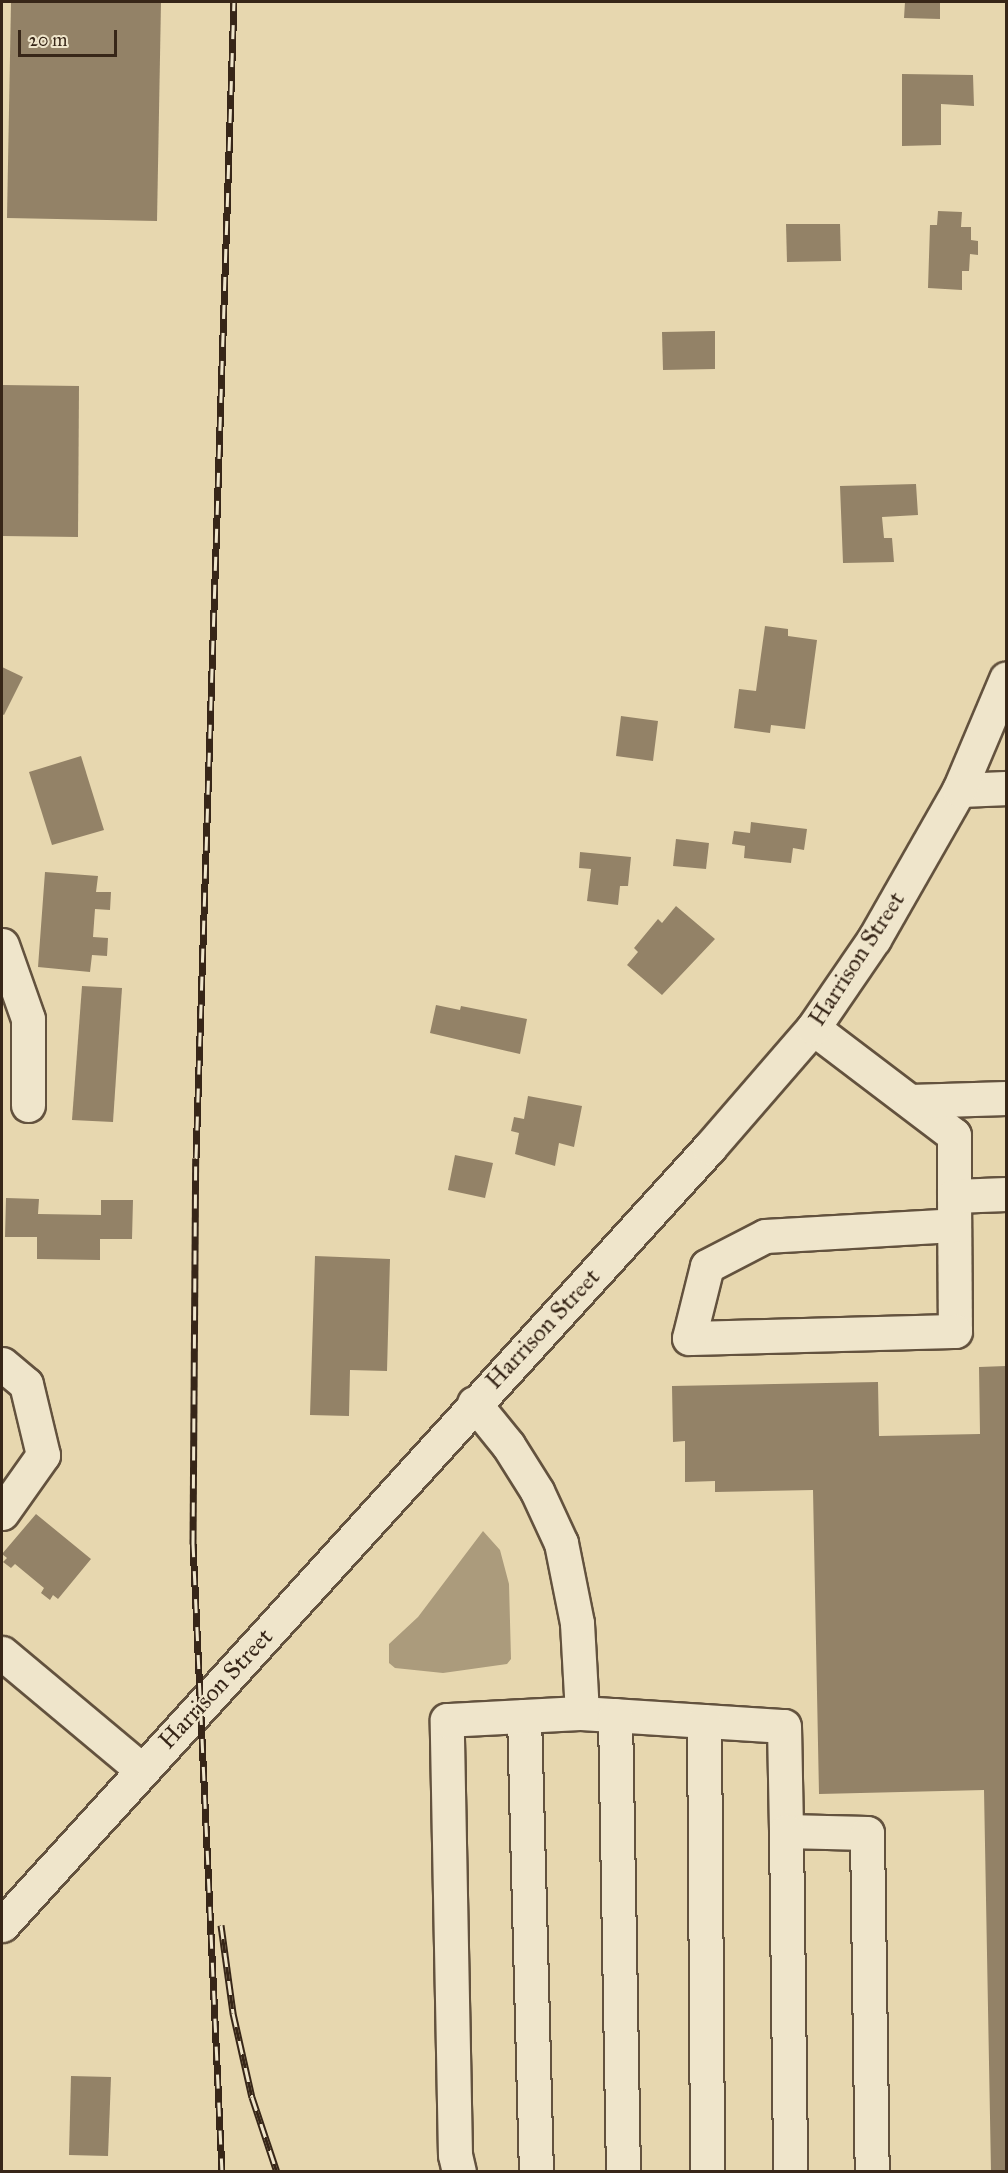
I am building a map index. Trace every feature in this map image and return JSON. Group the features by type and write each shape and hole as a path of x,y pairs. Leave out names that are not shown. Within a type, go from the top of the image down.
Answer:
{"street":[{"name":"Harrison Street","path":"2,1924 474,1403 709,1148 813,1028 874,939 959,790 1006,679"},
{"path":"959,790 1006,788"},
{"path":"2,945 28,1019 28,1105"},
{"path":"813,1028 954,1135 954,1210 955,1331 689,1338 707,1266 765,1236 954,1210 1006,1194"},
{"path":"910,1101 1006,1098"},
{"path":"2,1364 26,1384 43,1455 2,1514"},
{"path":"474,1403 531,1482 561,1543 577,1623 582,1713"},
{"path":"2,1653 142,1770"},
{"path":"459,2172 455,2155 447,1720 582,1713 784,1726 790,2172"},
{"path":"615,1715 623,2172"},
{"path":"524,1716 536,2172"},
{"path":"704,1721 707,2172"},
{"path":"786,1831 867,1833 872,2172"}],"shaded area":[{"path":"483,1531 500,1550 509,1584 511,1659 507,1664 443,1673 395,1668 389,1663 389,1644 418,1617"}],"building":[{"path":"11,2 161,2 157,221 7,218"},
{"path":"905,2 940,2 940,19 904,18"},
{"path":"902,74 973,75 974,106 941,104 941,145 902,146"},
{"path":"938,211 962,212 961,227 971,227 971,240 978,241 978,255 970,254 969,271 962,271 962,290 928,288 930,225 937,225"},
{"path":"786,224 840,224 841,261 787,262"},
{"path":"715,331 715,369 663,370 662,332"},
{"path":"2,385 79,386 78,537 2,536"},
{"path":"916,484 918,515 882,517 884,538 892,538 894,562 843,563 840,486"},
{"path":"765,626 788,629 788,636 817,640 805,729 771,725 770,733 734,728 739,689 756,691"},
{"path":"2,667 23,677 4,715 2,714"},
{"path":"621,716 658,721 653,761 616,756"},
{"path":"81,756 104,830 52,845 29,772"},
{"path":"751,822 807,829 804,850 793,848 791,863 744,858 745,846 732,844 734,831 750,833"},
{"path":"676,839 709,843 706,869 673,866"},
{"path":"580,852 631,857 628,886 620,886 618,905 587,901 591,869 579,868"},
{"path":"45,872 98,876 96,892 111,892 110,910 95,909 93,937 108,938 107,956 92,955 90,972 38,967"},
{"path":"676,906 715,939 662,995 627,965 638,952 634,948 658,919 662,923"},
{"path":"82,986 122,988 113,1122 72,1120"},
{"path":"436,1005 460,1010 461,1006 527,1019 520,1054 430,1033"},
{"path":"528,1096 582,1106 574,1147 559,1143 555,1166 515,1154 519,1133 511,1131 514,1117 524,1119"},
{"path":"455,1155 493,1163 485,1198 448,1190"},
{"path":"6,1198 39,1199 38,1214 101,1215 101,1200 133,1200 132,1239 100,1239 100,1260 37,1259 37,1237 5,1237"},
{"path":"315,1256 390,1259 387,1371 350,1370 349,1416 310,1415"},
{"path":"1006,1366 1006,2172 991,2172 984,1790 819,1794 813,1490 715,1492 715,1481 685,1482 685,1441 673,1442 672,1386 878,1382 879,1436 980,1434 979,1367"},
{"path":"36,1514 91,1559 58,1599 53,1595 50,1600 41,1593 44,1588 15,1564 11,1568 3,1562 7,1558 2,1554"},
{"path":"71,2076 111,2077 108,2156 69,2155"}],"railway":[{"path":"222,2172 193,1544 196,1158 234,2"},
{"path":"221,1925 233,2013 252,2097 277,2172"}]}
